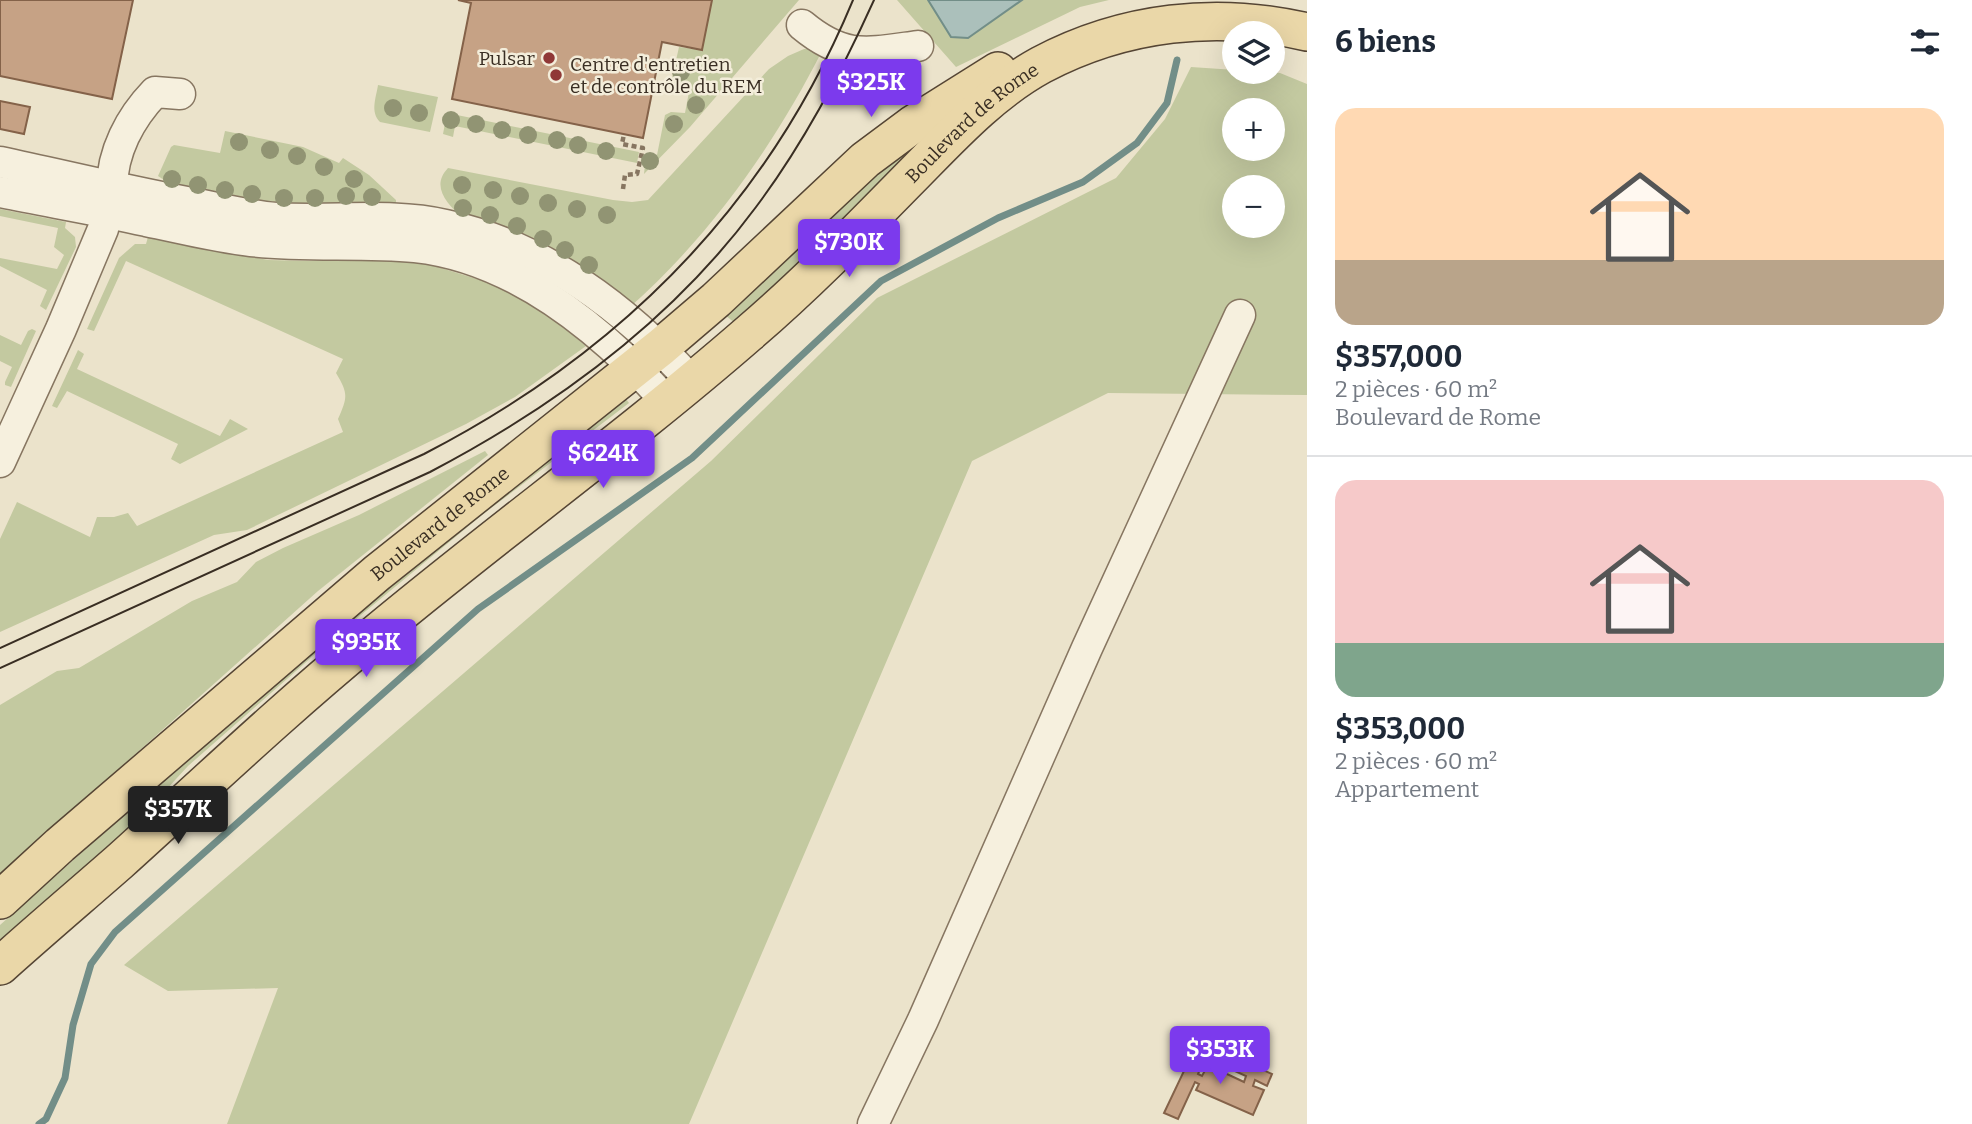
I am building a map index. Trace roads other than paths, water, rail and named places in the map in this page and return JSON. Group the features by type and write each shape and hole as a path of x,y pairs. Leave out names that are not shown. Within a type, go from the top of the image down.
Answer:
{"main road":[{"name":"Boulevard de Rome","path":"0,900 367,580 649,358 716,300 849,174 889,142 1004,67 1069,33 1156,9 1203,4 1237,6 1307,17"},
{"name":"Boulevard de Rome","path":"0,965 365,642 680,392 800,288 959,128 1014,81 1044,64 1095,42 1161,24 1231,21 1273,24 1307,32"}],"lane":[{"path":"802,25 818,38 840,49 862,53 918,46"},
{"path":"0,462 103,229 110,201 112,170 121,142 139,108 155,92 180,94"},
{"path":"0,162 110,201"},
{"path":"0,192 275,218 364,217 444,224 549,263 604,300 649,358 680,392"},
{"path":"873,1124 923,1020 1087,648 1240,315"}],"water":[{"path":"928,0 1022,0 968,38 951,37"}],"waterway":[{"path":"39,1124 46,1119 65,1078 73,1025 91,964 115,932 478,609 692,458 881,281 998,218 1083,182 1137,143 1167,103 1177,60"}],"tram line":[{"path":"0,648 424,454 495,414 562,369 623,320 680,266 732,207 778,143 818,74 853,0"},
{"path":"0,668 430,472 521,419 608,358 687,288 723,249 756,207 821,107 874,0"}],"place":[{"name":"Pulsar","path":"549,58"},
{"name":"Centre d'entretien et de contrôle du REM","path":"556,75"}]}
